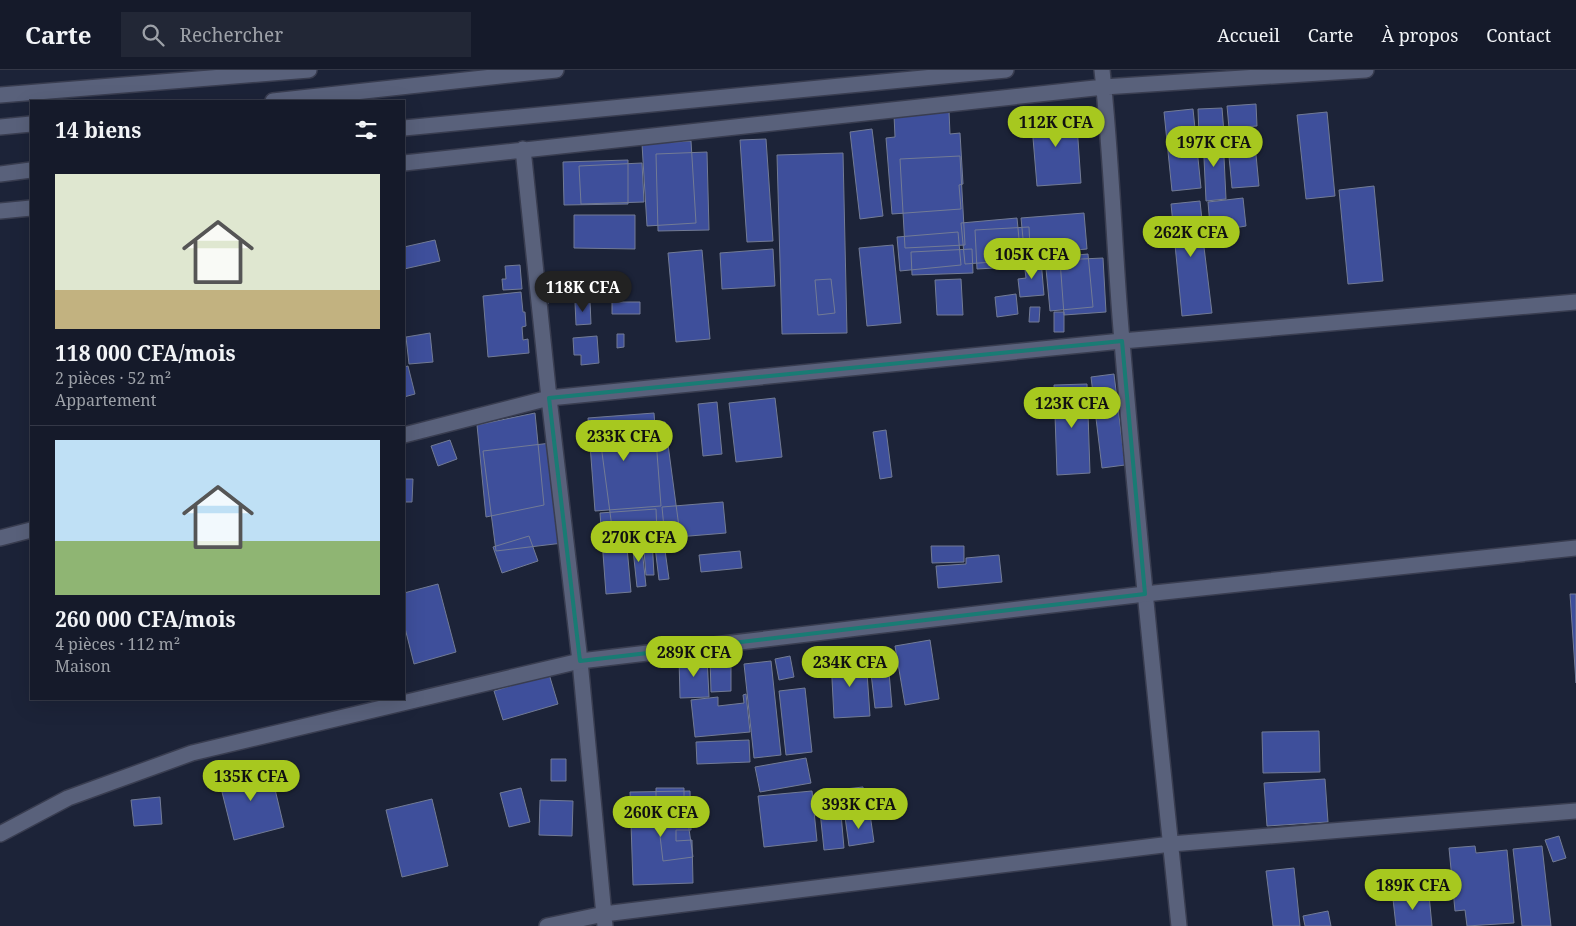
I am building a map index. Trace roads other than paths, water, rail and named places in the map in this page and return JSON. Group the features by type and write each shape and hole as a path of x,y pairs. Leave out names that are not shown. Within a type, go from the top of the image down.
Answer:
{"street":[{"path":"0,95 310,70"},
{"path":"282,100 556,70"},
{"path":"405,128 1006,70"},
{"path":"1102,70 1109,139 1122,340 1145,594 1179,926"},
{"path":"405,163 1104,87 1366,70"},
{"path":"0,127 30,124"},
{"path":"523,149 549,398 580,661 605,920"},
{"path":"0,174 30,170"},
{"path":"0,211 30,208"},
{"path":"405,435 549,398 1122,340 1576,302"},
{"path":"0,538 30,530"},
{"path":"0,834 68,798 192,753 580,661 1145,594 1576,548"},
{"path":"547,926 605,920 1171,844 1576,811"}]}
